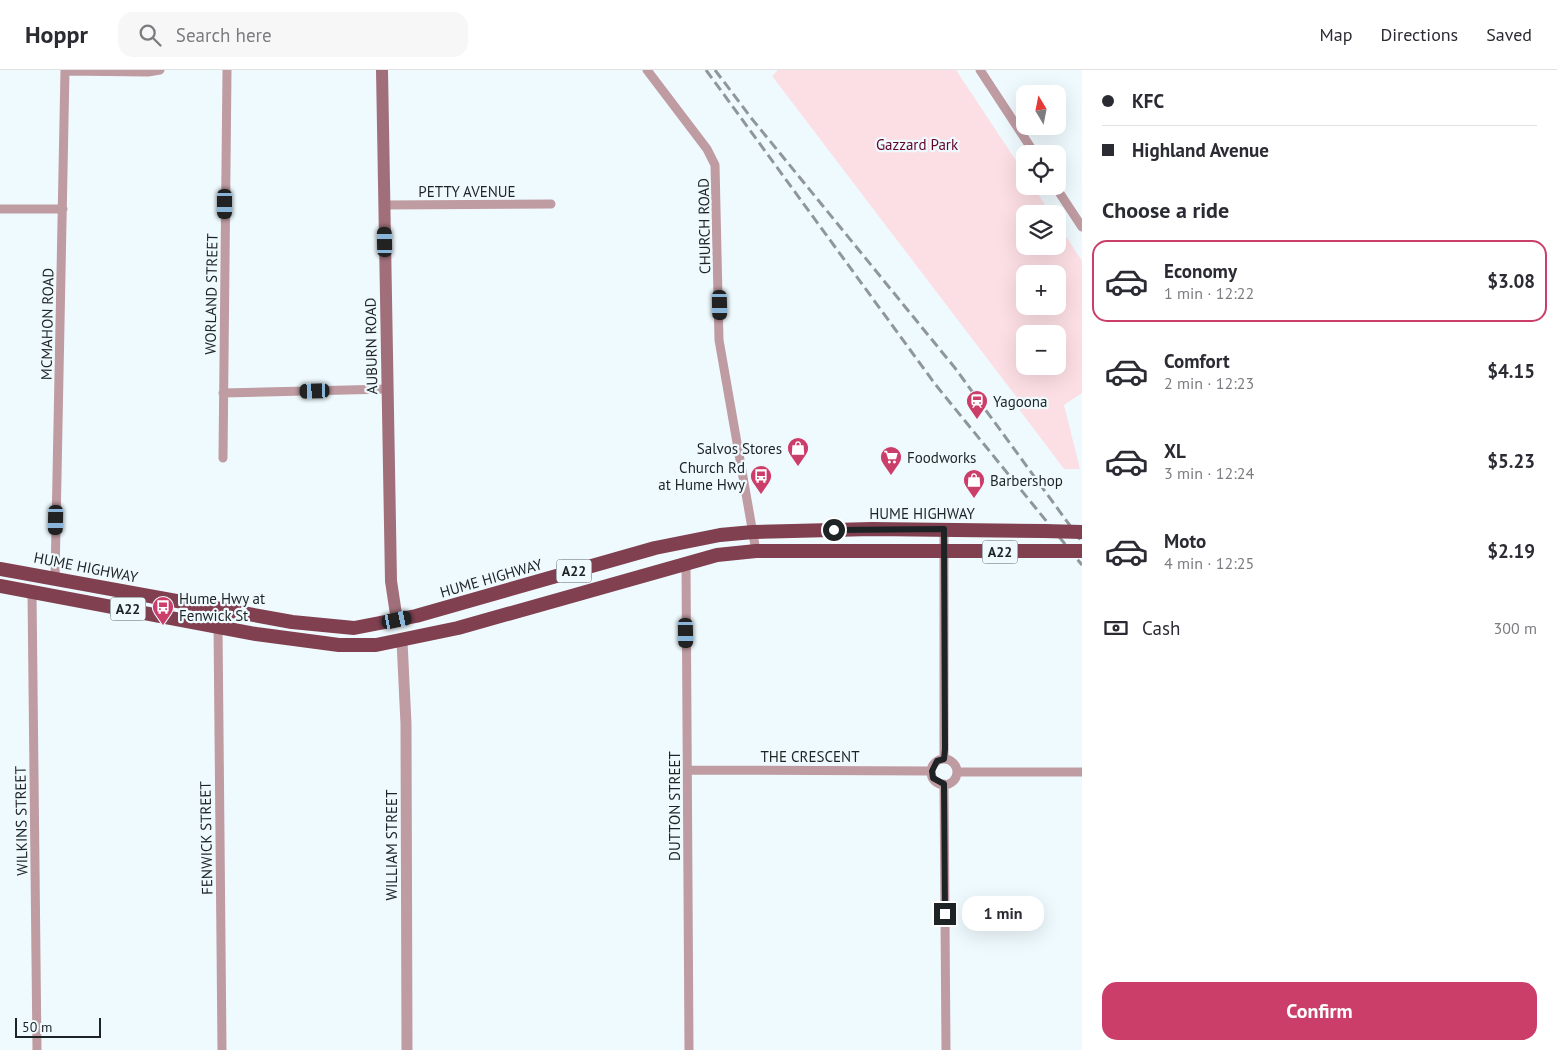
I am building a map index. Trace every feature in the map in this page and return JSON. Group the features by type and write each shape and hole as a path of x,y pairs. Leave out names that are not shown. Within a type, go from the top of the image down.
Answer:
{"highway":[{"name":"HUME HIGHWAY","path":"0,568 292,622 328,627 354,628 397,620 474,601 655,548 720,535 753,532 944,529 1082,532"},
{"name":"A22","path":"0,586 256,634 339,645 376,645 458,628 686,562 717,556 756,551 1082,551"},
{"path":"397,620 402,641"}],"main road":[{"name":"AUBURN ROAD","path":"382,70 391,581 397,620"}],"street":[{"path":"65,71 148,72 160,70"},
{"name":"WORLAND STREET","path":"223,458 227,70"},
{"name":"CHURCH ROAD","path":"647,70 712,156 715,164 720,340 756,551"},
{"path":"980,70 1029,145"},
{"name":"MCMAHON ROAD","path":"55,578 65,71"},
{"path":"1062,195 1082,227"},
{"name":"PETTY AVENUE","path":"384,205 551,204"},
{"path":"0,209 63,209"},
{"path":"224,393 388,389"},
{"path":"944,529 944,759"},
{"name":"DUTTON STREET","path":"686,562 689,1050"},
{"name":"WILKINS STREET","path":"32,592 37,1050"},
{"name":"FENWICK STREET","path":"218,626 222,1050"},
{"name":"WILLIAM STREET","path":"402,641 406,724 407,1050"},
{"path":"944,759 954,764 957,772 954,780 944,784 933,778 932,771 937,761 944,759"},
{"name":"THE CRESCENT","path":"688,770 932,771"},
{"path":"957,772 1082,772"},
{"path":"944,784 946,1050"}],"green space":[{"name":"Gazzard Park","path":"778,70 956,70 1016,160 1016,195 1039,195 1045,205 1016,205 1016,255 1066,255 1066,236 1082,261 1082,393 1064,405 1080,469 1064,469 1018,408 1021,403 772,76"}],"railway":[{"path":"706,70 935,384 1082,565"},
{"path":"715,70 752,119 955,368 1082,542"}],"place":[{"name":"Yagoona","path":"977,420"},
{"name":"Salvos Stores","path":"798,467"},
{"name":"Foodworks","path":"891,476"},
{"name":"Church Rd at Hume Hwy","path":"761,495"},
{"name":"Barbershop","path":"974,499"},
{"name":"Hume Hwy at Fenwick St","path":"163,626"}],"route":[{"path":"834,530 944,529 945,749 944,759 934,764 932,775 936,782 944,784 945,914"}]}
